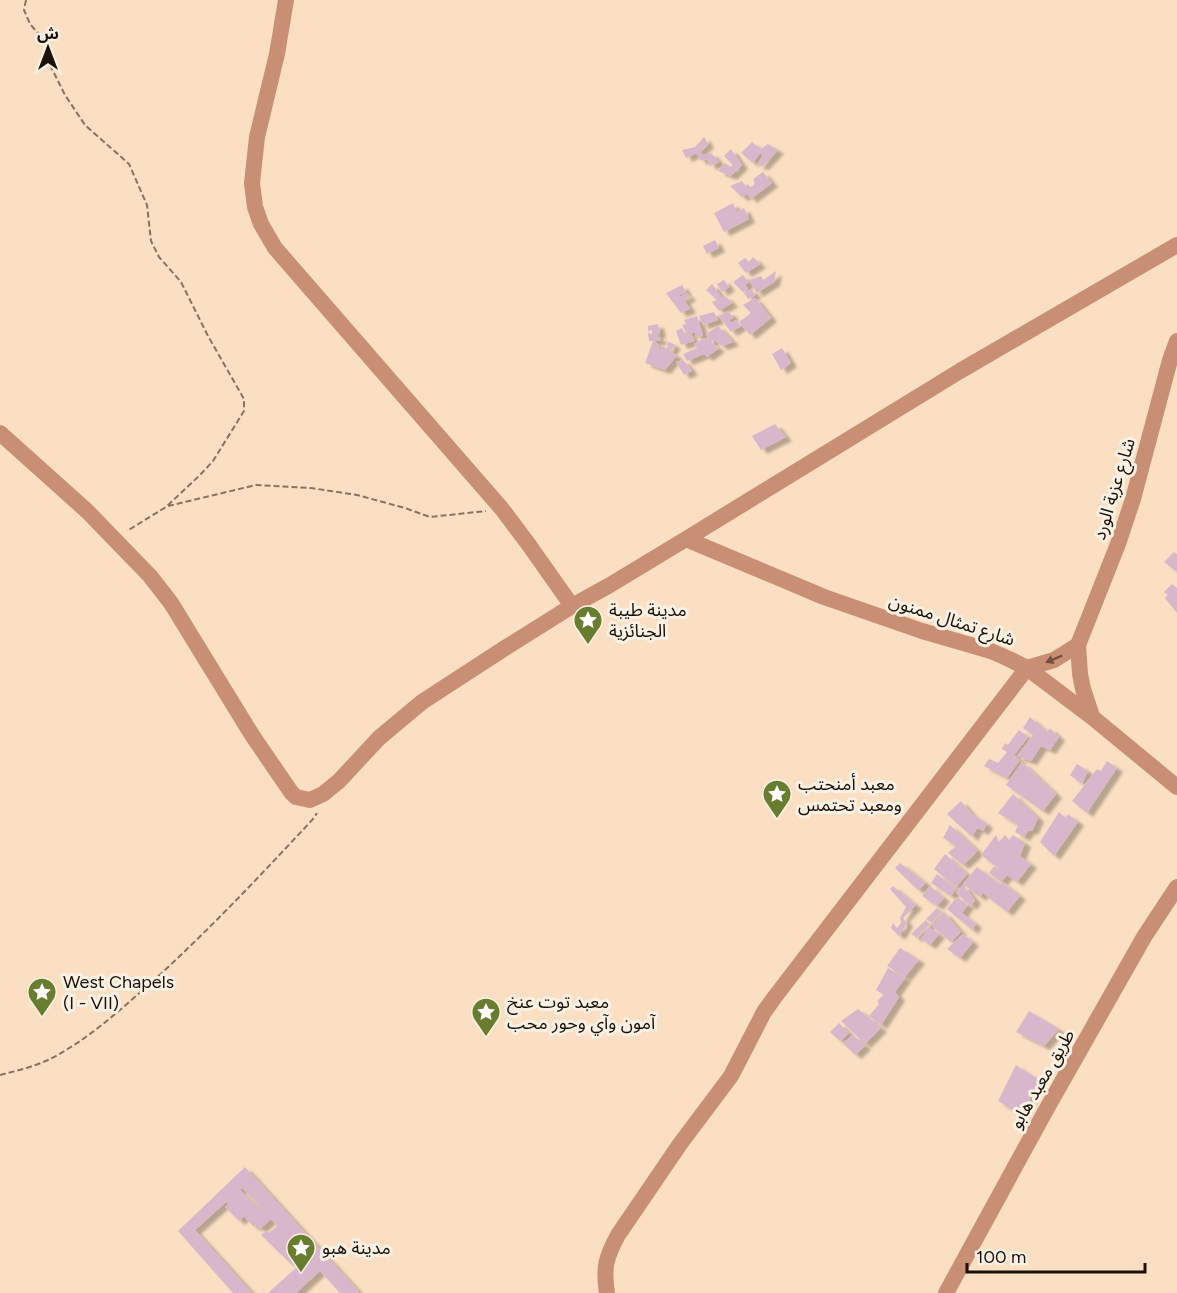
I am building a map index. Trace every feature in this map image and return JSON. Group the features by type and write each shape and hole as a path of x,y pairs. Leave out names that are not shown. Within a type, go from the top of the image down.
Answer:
{"street":[{"path":"286,0 277,54 255,153 252,183 255,207 261,224 282,257 502,509 572,606"},
{"path":"0,433 87,511 150,576 171,603 246,726 291,792 296,797 310,800 339,781 379,738 422,702 572,606 960,371 1177,245"},
{"name":"شارع عزبة الورد","path":"1092,717 1083,689 1078,645 1118,544 1133,499 1177,341"},
{"name":"شارع تمثال ممنون","path":"686,539 824,597 990,651 1027,668 1092,717 1177,787"},
{"path":"607,1293 605,1269 607,1257 614,1243 680,1144 731,1076 764,1012 774,998 1027,668 1054,660 1067,654 1078,645"},
{"name":"طريق معبد هابو","path":"946,1293 1144,937 1177,887"}],"path":[{"path":"26,0 24,10 30,24 43,39 51,68 65,95 85,125 129,164 147,206 151,241 159,257 181,282 208,336 244,399 244,411 213,461 166,507 116,539"},
{"path":"166,507 256,485 311,488 357,495 430,517 502,509"},
{"path":"0,1075 45,1061 104,1024 200,938 305,828 317,814 318,796"}],"building":[{"path":"704,137 708,144 699,152 704,155 711,153 719,162 710,166 707,159 701,161 696,153 686,158 682,150 695,147"},
{"path":"752,142 761,149 768,144 778,150 763,166 757,165 763,155 760,153 753,163 741,153"},
{"path":"731,149 742,165 731,176 718,171 725,163 731,167 733,165 724,156"},
{"path":"763,172 772,183 751,199 747,194 742,197 730,186 742,181 748,189 755,184 753,179"},
{"path":"733,203 737,212 744,208 749,219 724,232 714,213"},
{"path":"715,240 719,248 707,254 703,246"},
{"path":"753,257 760,264 746,273 738,263 745,258 749,262"},
{"path":"776,271 774,282 757,293 749,280 761,276 763,280"},
{"path":"743,275 749,282 745,285 748,289 743,292 733,282"},
{"path":"724,280 729,287 722,292 717,284"},
{"path":"712,284 722,298 725,296 732,303 719,311 712,302 717,300 706,290"},
{"path":"682,285 686,292 679,295 680,297 687,293 690,297 684,300 690,309 681,313 666,293"},
{"path":"751,289 755,295 748,299 744,293"},
{"path":"755,298 771,318 750,335 739,322 751,313 743,305"},
{"path":"728,311 733,317 729,320 731,323 736,320 741,326 731,332 719,316"},
{"path":"714,312 718,320 703,325 699,316"},
{"path":"697,316 703,335 696,337 695,332 687,335 682,325 686,324 684,320"},
{"path":"658,324 660,334 657,334 657,338 660,337 661,341 649,341 648,333 652,334 652,330 648,331 648,326"},
{"path":"718,326 733,342 722,346 714,339 711,342 719,348 707,357 704,354 687,361 683,354 697,348 694,344 709,338 706,334"},
{"path":"682,328 685,335 683,336 691,335 694,341 681,345 676,331"},
{"path":"653,341 659,345 660,350 662,345 667,349 668,341 675,345 670,352 677,355 665,370 645,363"},
{"path":"782,348 791,363 781,370 772,354"},
{"path":"683,360 692,371 684,375 676,362"},
{"path":"775,424 786,437 761,450 752,436"},
{"path":"1174,552 1177,554 1177,572 1164,562"},
{"path":"1172,584 1177,588 1177,613 1165,598 1168,595 1164,592"},
{"path":"1030,717 1047,732 1050,728 1059,737 1050,750 1041,746 1031,761 1017,756 1033,735 1023,728"},
{"path":"1019,730 1028,737 1014,755 1020,760 1007,778 984,766 989,759 998,763 1007,752 1002,749 1005,743 1008,745"},
{"path":"1107,761 1117,768 1087,813 1072,801 1097,769 1101,771"},
{"path":"1022,762 1056,794 1043,811 1006,785"},
{"path":"1077,764 1088,771 1082,784 1070,775"},
{"path":"1013,794 1038,818 1032,831 1029,830 1024,837 1015,832 1018,825 998,813"},
{"path":"961,801 971,813 987,824 983,831 977,828 972,837 947,814"},
{"path":"1059,812 1066,818 1068,814 1078,822 1054,856 1040,842"},
{"path":"950,825 977,850 963,865 948,853 956,846 943,838"},
{"path":"996,835 999,842 1005,835 1009,840 1013,835 1025,843 1020,856 1031,864 1017,882 1007,875 1001,882 989,873 994,866 1001,870 981,855"},
{"path":"945,854 967,874 956,887 934,869"},
{"path":"900,863 926,883 918,890 895,868"},
{"path":"977,867 1000,885 1002,882 1020,896 1007,912 983,893 980,897 963,884"},
{"path":"937,874 956,889 951,896 931,883"},
{"path":"963,885 975,900 971,906 956,893"},
{"path":"893,886 916,905 903,918 907,923 899,936 891,928 893,923 897,928 901,923 900,918 906,907 890,889"},
{"path":"930,886 944,898 937,906 922,896"},
{"path":"957,897 968,905 962,913 976,924 972,930 947,909"},
{"path":"937,908 942,912 931,923 926,919"},
{"path":"944,912 961,932 951,942 932,926"},
{"path":"926,920 930,924 917,938 911,934"},
{"path":"929,927 939,934 930,945 921,939"},
{"path":"963,934 973,942 960,958 947,949"},
{"path":"900,948 919,960 905,977 887,966"},
{"path":"888,968 905,978 895,992 899,997 881,1025 869,1016 879,1004 877,1001 884,995 876,990"},
{"path":"858,1009 881,1028 865,1044 841,1021"},
{"path":"1029,1011 1059,1029 1044,1046 1016,1032"},
{"path":"839,1023 849,1033 840,1041 830,1032"},
{"path":"853,1035 865,1046 855,1055 843,1043"},
{"path":"1016,1065 1039,1080 1022,1116 998,1101"},
{"path":"245,1167 360,1293 340,1293 320,1271 296,1293 268,1293 307,1258 305,1255 293,1266 261,1235 268,1230 269,1233 277,1226 271,1219 260,1229 256,1225 254,1227 244,1216 239,1221 225,1207 229,1203 226,1202 195,1230 252,1293 233,1293 178,1231","holes":["242,1188 265,1214 240,1190"]}],"place":[{"name":"مدينة طيبة الجنائزية","path":"588,646"},
{"name":"معبد أمنحتب ومعبد تحتمس","path":"777,820"},
{"name":"West Chapels (I - VII)","path":"42,1018"},
{"name":"معبد توت عنخ آمون وآي وحور محب","path":"486,1038"},
{"name":"مدينة هبو","path":"301,1274"}]}
